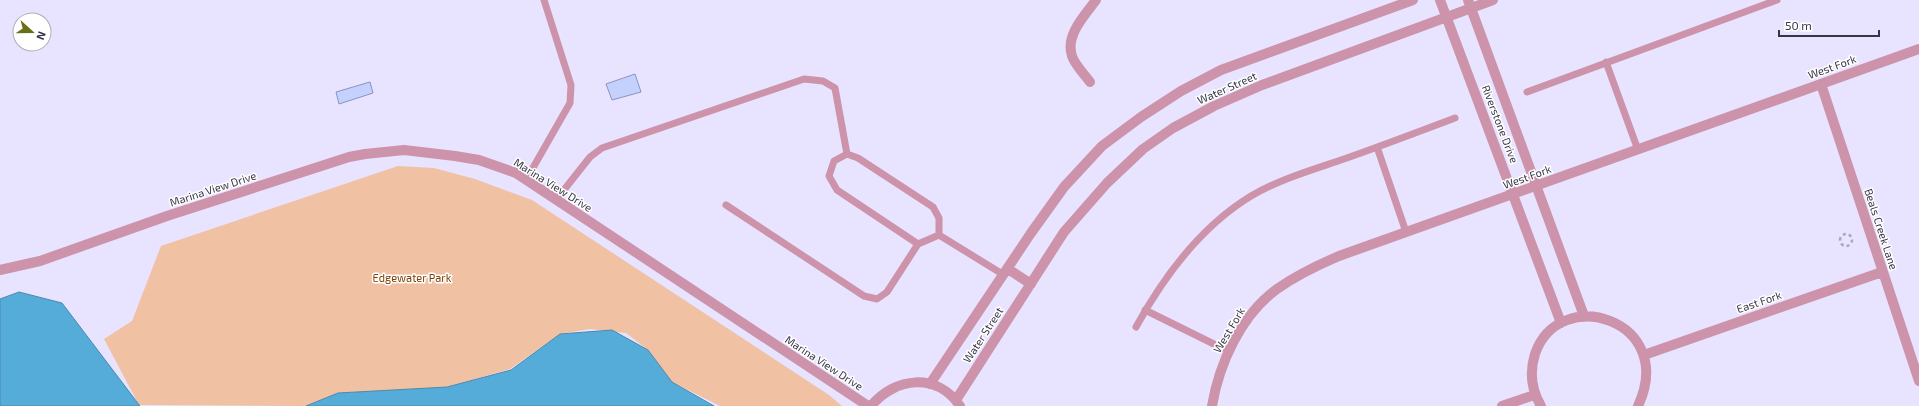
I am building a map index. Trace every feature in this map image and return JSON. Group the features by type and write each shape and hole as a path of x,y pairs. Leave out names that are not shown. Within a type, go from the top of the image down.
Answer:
{"street":[{"path":"1090,82 1072,56 1071,41 1078,25 1096,0"},
{"name":"Water Street","path":"930,384 1064,187 1102,146 1141,117 1181,92 1221,70 1413,0"},
{"name":"Riverstone Drive","path":"1440,0 1561,323"},
{"name":"Water Street","path":"869,406 878,396 896,386 917,382 930,384 944,390 958,403 1064,232 1107,183 1143,149 1173,128 1214,106 1262,85 1447,17 1470,4 1493,0"},
{"name":"Riverstone Drive","path":"1470,4 1584,316"},
{"name":"West Fork","path":"1212,406 1215,384 1228,350 1251,315 1276,289 1309,270 1340,256 1406,232 1514,195 1919,49"},
{"name":"Beals Creek Lane","path":"1821,84 1919,381"},
{"name":"Marina View Drive","path":"0,270 40,261 167,216 349,157 404,150 455,156 500,167 526,180 869,406"},
{"path":"1006,272 1031,284"},
{"name":"East Fork","path":"1644,355 1882,272"},
{"path":"1541,406 1534,394 1531,380 1532,364 1537,349 1545,336 1561,323 1584,316 1603,318 1620,325 1634,338 1644,355 1647,372 1645,391 1638,406"},
{"path":"1502,406 1534,394"}],"lane":[{"path":"526,180 570,103 571,85 544,0"},
{"path":"1526,92 1777,0"},
{"path":"1606,62 1638,150"},
{"path":"556,200 590,157 602,148 804,79 823,81 836,88 847,154"},
{"path":"1136,327 1170,270 1192,245 1221,218 1250,196 1283,180 1455,118"},
{"path":"1377,147 1406,232"},
{"path":"847,154 858,158 933,207 939,218 939,235"},
{"path":"847,154 834,162 829,176 837,190 918,244"},
{"path":"726,205 864,296 877,299 887,292 918,244 939,235"},
{"path":"939,235 1006,272"},
{"path":"1145,310 1228,350"}],"path":[{"path":"1848,233 1851,236 1852,242 1847,246 1843,246 1840,243 1840,237 1843,234 1848,233"}],"green space":[{"name":"Edgewater Park","path":"398,166 434,168 475,179 532,200 829,395 842,406 720,406 672,382 648,350 626,333 590,329 560,334 510,369 447,387 338,393 306,406 139,405 104,339 132,321 161,246"}],"water":[{"path":"19,292 62,303 140,406 0,406 0,299"},
{"path":"612,330 648,350 672,382 714,406 306,406 338,393 447,387 511,370 560,334"}],"building":[{"path":"635,74 641,92 612,100 606,84"},
{"path":"370,82 373,93 339,104 336,92"}]}
